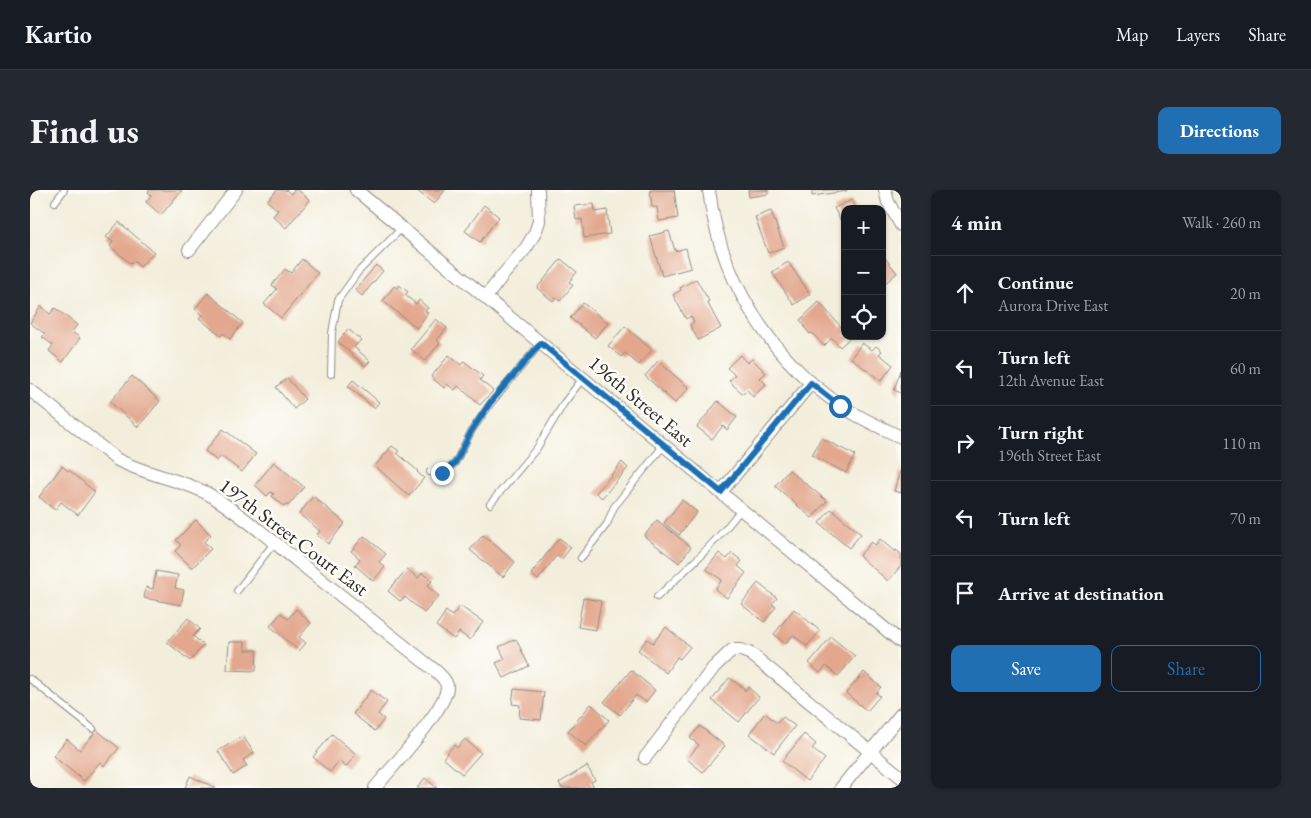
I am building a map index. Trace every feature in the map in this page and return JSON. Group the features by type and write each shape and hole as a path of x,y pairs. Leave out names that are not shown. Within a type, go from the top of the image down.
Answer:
{"street":[{"path":"189,250 236,190"},
{"name":"196th Street East","path":"356,190 901,642"},
{"path":"486,297 526,248 535,233 539,221 538,190"},
{"path":"709,190 718,237 730,270 745,302 764,332 786,359 811,383 840,406 872,424 901,437"},
{"path":"884,190 888,202 901,225"},
{"path":"721,492 811,383"},
{"name":"197th Street Court East","path":"30,390 116,459 128,466 175,481 214,497 437,672 445,681 448,686 445,698 436,713 375,788"},
{"path":"645,758 714,667 732,650 741,650 752,654 901,777"},
{"path":"840,788 901,714"}],"lane":[{"path":"55,202 64,190"},
{"path":"331,374 332,333 338,300 358,272 402,228"},
{"path":"430,472 442,473 455,463 472,430 490,403 541,343"},
{"path":"490,504 537,448 564,404 583,378"},
{"path":"582,558 607,524 614,507 664,445"},
{"path":"657,597 698,559 741,508"},
{"path":"237,592 274,543"},
{"path":"30,679 93,729"}],"building":[{"path":"150,190 182,190 161,215 146,202 151,195 148,192"},
{"path":"277,190 286,190 291,194 294,190 298,190 310,200 286,228 273,216 278,210 267,201"},
{"path":"416,190 445,190 434,204"},
{"path":"650,190 674,190 678,218 659,221 657,207 652,207"},
{"path":"748,190 768,190 768,194 749,197"},
{"path":"812,190 847,190 847,191 812,196"},
{"path":"852,200 854,205 841,205 841,221 834,208"},
{"path":"594,204 595,212 607,210 610,234 584,238 582,219 576,220 574,206"},
{"path":"484,205 499,217 480,242 465,231"},
{"path":"771,211 784,247 768,253 755,217"},
{"path":"119,222 154,252 140,267 134,261 131,264 110,246 113,242 106,237"},
{"path":"669,231 675,251 686,248 691,268 662,276 650,236"},
{"path":"302,259 318,273 281,318 264,304 277,289 272,285 285,269 291,273"},
{"path":"561,259 577,272 569,282 573,285 560,301 556,298 553,301 537,288"},
{"path":"886,259 897,273 886,283"},
{"path":"788,262 810,294 794,305 772,272"},
{"path":"376,265 383,271 362,296 355,290"},
{"path":"696,279 709,301 707,302 721,328 698,340 690,325 694,322 691,316 686,319 673,295 681,290 680,288"},
{"path":"399,285 408,292 405,295 416,304 419,300 428,308 425,311 428,313 417,328 383,301 394,286 397,288"},
{"path":"208,293 243,323 230,339 223,333 221,336 199,318 202,315 195,309"},
{"path":"819,302 841,327 841,340 848,340 840,347 832,338 824,346 812,333 810,334 800,320"},
{"path":"583,303 608,323 595,338 570,318"},
{"path":"41,306 50,314 55,308 77,325 72,332 80,338 63,362 49,351 53,345 42,337 45,334 30,323"},
{"path":"436,319 447,328 437,340 440,343 425,361 411,349"},
{"path":"625,326 652,350 639,365 625,353 621,357 608,346"},
{"path":"348,329 361,340 354,347 370,361 365,366 338,342"},
{"path":"862,343 872,350 876,346 882,351 879,354 893,365 881,381 851,358"},
{"path":"449,355 461,365 464,361 483,376 480,380 493,391 480,405 458,386 455,390 447,384 444,388 431,377"},
{"path":"740,355 747,363 752,359 766,373 760,378 766,384 753,397 747,390 743,394 729,381 735,375 727,368"},
{"path":"658,361 689,388 675,403 645,376"},
{"path":"901,370 901,393 894,390"},
{"path":"132,376 160,401 138,427 110,402"},
{"path":"287,378 305,399 294,409 276,387"},
{"path":"353,380 379,402 374,408 348,386"},
{"path":"718,401 737,417 727,430 723,426 712,439 697,427"},
{"path":"223,429 256,454 242,472 221,456 217,461 205,451"},
{"path":"821,438 855,455 846,473 812,455"},
{"path":"392,446 424,478 409,496 375,466"},
{"path":"274,462 304,487 288,506 286,504 284,506 272,496 274,494 271,492 267,496 255,485"},
{"path":"622,462 628,468 602,498 596,493"},
{"path":"62,466 95,492 78,515 61,502 55,510 39,497"},
{"path":"901,468 901,493 894,491"},
{"path":"789,470 827,501 812,518 775,486"},
{"path":"313,496 345,523 328,544 317,535 320,531 299,514"},
{"path":"682,500 697,512 679,535 664,523"},
{"path":"831,509 861,534 849,548 819,523"},
{"path":"196,520 211,535 204,542 211,549 192,568 175,551 181,545 176,540"},
{"path":"657,520 691,547 679,563 644,536"},
{"path":"483,535 515,562 503,577 470,550"},
{"path":"364,536 386,554 379,562 385,567 373,581 355,565 360,559 351,551"},
{"path":"559,538 571,547 562,559 557,555 538,580 531,574"},
{"path":"880,539 895,552 896,550 901,554 901,566 888,581 859,556 871,542 875,545"},
{"path":"719,553 727,559 732,553 742,561 738,566 746,573 727,598 715,589 722,580 706,569"},
{"path":"407,569 418,578 422,573 432,581 427,586 439,596 424,613 405,597 400,601 388,591"},
{"path":"156,571 178,575 175,588 184,590 181,605 144,598 146,587 153,589"},
{"path":"758,583 777,598 772,604 776,607 764,622 741,604"},
{"path":"583,598 601,601 596,630 578,627"},
{"path":"460,606 483,622 470,640 459,632 454,639 436,626 446,611 452,616"},
{"path":"296,609 311,623 299,637 306,643 299,651 270,626 281,613 288,619"},
{"path":"794,609 820,631 807,646 793,635 785,644 774,634"},
{"path":"188,618 200,629 193,636 204,645 190,661 167,642"},
{"path":"666,627 690,647 680,659 677,657 666,673 638,650 647,639 653,643"},
{"path":"831,637 855,656 838,676 826,666 820,673 809,663"},
{"path":"516,639 529,666 504,678 496,663 505,659 499,647"},
{"path":"229,642 245,642 245,650 257,650 256,671 227,670"},
{"path":"631,670 655,690 646,702 636,695 620,715 604,702"},
{"path":"864,672 881,687 876,693 880,696 867,711 846,693"},
{"path":"729,678 744,688 745,691 748,687 759,697 739,722 712,700"},
{"path":"514,689 544,692 541,720 519,718 520,705 512,704"},
{"path":"371,690 387,702 378,714 384,719 375,731 353,714"},
{"path":"591,704 609,720 586,746 568,731"},
{"path":"765,713 777,723 783,717 795,726 774,753 749,734"},
{"path":"700,726 725,746 703,772 687,759 699,745 690,738"},
{"path":"97,730 119,748 104,766 100,762 84,781 53,756 67,739 80,750"},
{"path":"332,734 356,754 346,767 339,761 330,772 313,757"},
{"path":"804,734 816,744 812,749 825,759 807,781 782,761"},
{"path":"243,736 254,753 243,760 247,766 233,775 218,751"},
{"path":"465,739 481,753 462,774 443,758 454,745 457,748"},
{"path":"587,766 595,780 591,782 594,788 562,788 559,783"},
{"path":"190,776 216,788 185,788"},
{"path":"425,778 437,788 417,788"}],"route":[{"path":"442,473 455,463 472,430 490,403 541,343 721,492 811,383 840,406"}]}
